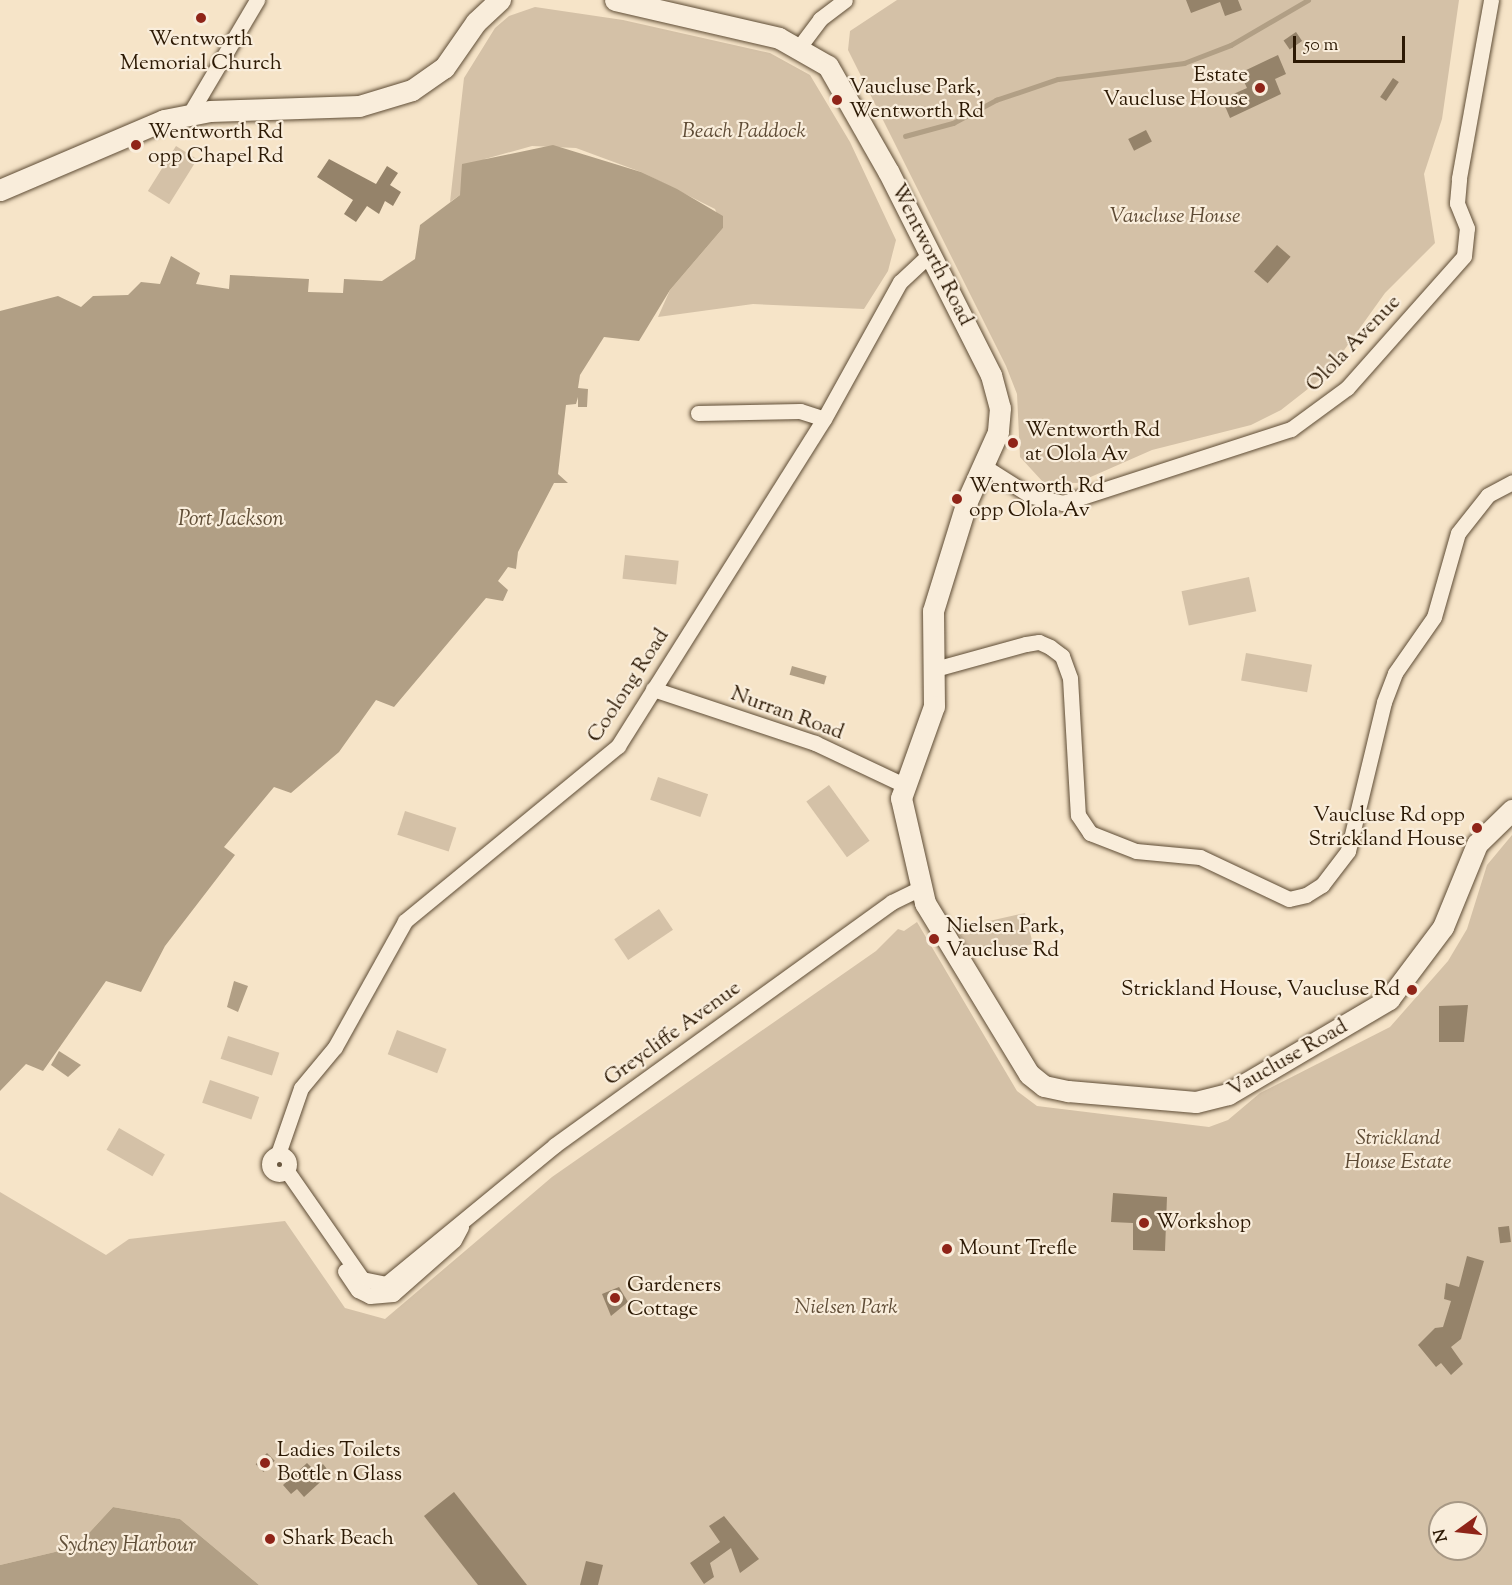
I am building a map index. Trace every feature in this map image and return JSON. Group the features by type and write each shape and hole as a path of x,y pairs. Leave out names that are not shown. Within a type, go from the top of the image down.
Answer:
{"street":[{"path":"189,115 257,0"},
{"path":"0,190 152,124 189,115 359,106 412,90 444,68 476,22 500,0"},
{"name":"Wentworth Road","path":"615,0 800,46 836,76 930,254 997,390 998,432 982,465 933,611 935,669 932,716 904,785 905,823 919,890"},
{"path":"800,46 820,20 845,0"},
{"name":"Olola Avenue","path":"982,465 1031,496 1063,503 1291,429 1347,387 1464,256 1467,228 1457,203 1459,178 1491,0"},
{"name":"Coolong Road","path":"284,1173 268,1167 269,1159 278,1154 301,1088 335,1047 405,921 610,756 824,419 900,282 930,254"},
{"path":"698,413 801,411 824,419"},
{"path":"935,669 1026,644 1040,642 1050,647 1062,656 1070,678 1078,815 1090,834 1136,851 1200,857 1238,872 1276,896 1289,899 1306,895 1322,885 1348,851 1384,702 1395,673 1434,618 1458,533 1488,495 1512,482"},
{"name":"Nurran Road","path":"653,689 814,743 904,785"},
{"name":"Vaucluse Road","path":"919,890 939,932 1036,1081 1068,1091 1207,1102 1228,1094 1389,999 1443,927 1477,844 1512,810"},
{"name":"Greycliffe Avenue","path":"284,1173 358,1290 370,1296 393,1294 454,1240 461,1227 555,1145 892,902 919,890"}],"green space":[{"name":"Vaucluse House","path":"897,0 1459,0 1442,119 1424,174 1435,243 1385,293 1327,374 1281,410 1251,425 1152,450 1077,483 1043,482 1020,457 1017,394 1006,366 848,50 850,31"},
{"name":"Beach Paddock","path":"535,7 623,20 770,53 810,75 850,142 896,240 888,271 864,309 753,304 658,317 670,290 723,228 715,209 641,172 576,148 532,146 485,159 460,195 450,202 464,78 495,28 509,16"},
{"path":"176,146 197,159 169,204 148,191"},
{"path":"625,555 679,561 676,585 622,579"},
{"path":"1249,577 1256,611 1189,626 1182,591"},
{"path":"1246,653 1312,665 1307,692 1241,681"},
{"path":"658,777 708,794 700,817 650,800"},
{"path":"829,785 870,841 847,857 806,801"},
{"path":"405,811 456,828 449,851 397,835"},
{"name":"Nielsen Park","path":"1512,835 1512,1585 259,1585 180,1519 113,1507 76,1547 0,1565 0,1192 106,1255 129,1239 285,1221 345,1308 385,1319 552,1177 876,951 898,929 904,931 917,922 1017,1091 1037,1106 1209,1127 1228,1120 1260,1093 1390,1027 1448,961 1467,929 1487,865"},
{"path":"659,909 673,930 628,960 614,939"},
{"path":"1025,913 1033,944 974,958 958,932 967,926"},
{"path":"397,1030 446,1049 437,1073 388,1054"},
{"path":"228,1036 279,1053 272,1076 221,1059"},
{"path":"210,1080 259,1097 251,1120 202,1103"},
{"path":"119,1128 165,1154 152,1176 106,1150"}],"water":[{"name":"Port Jackson","path":"553,145 641,172 677,189 723,216 723,228 670,290 639,341 604,337 580,375 578,388 588,389 587,407 578,407 578,397 576,404 566,405 558,474 568,483 554,483 518,552 516,569 508,567 498,581 508,590 503,601 486,598 394,707 376,700 339,752 291,793 274,787 224,847 235,855 165,946 141,992 106,981 43,1071 26,1064 0,1091 0,311 58,296 81,307 93,296 128,295 141,282 160,284 171,256 200,273 196,284 229,289 230,275 309,279 308,292 343,293 344,279 382,281 415,259 420,225 460,195 462,164"},
{"path":"792,666 827,676 824,685 790,675"},
{"path":"234,981 248,986 238,1012 227,1007"},
{"path":"59,1051 81,1065 68,1077 51,1065"},
{"name":"Sydney Harbour","path":"113,1507 180,1519 259,1585 0,1585 0,1565 76,1547"}],"building":[{"path":"1186,0 1238,0 1242,10 1225,16 1220,2 1191,13"},
{"path":"1296,32 1302,41 1290,50 1284,40"},
{"path":"1278,55 1286,74 1275,79 1281,94 1230,118 1222,99 1247,88 1240,73"},
{"path":"1393,78 1399,82 1386,101 1380,97"},
{"path":"1146,130 1152,142 1134,151 1128,139"},
{"path":"329,159 376,184 387,166 398,173 390,185 401,192 393,206 385,201 379,214 367,206 356,222 344,214 353,200 317,177"},
{"path":"1277,245 1291,257 1268,283 1254,271"},
{"path":"1468,1005 1464,1042 1439,1042 1439,1006"},
{"name":"Workshop","path":"1113,1193 1167,1197 1165,1251 1133,1250 1133,1223 1111,1222"},
{"path":"1509,1226 1511,1242 1500,1243 1498,1227"},
{"path":"1467,1256 1484,1261 1461,1339 1451,1347 1463,1364 1451,1375 1441,1363 1436,1367 1418,1345 1435,1328 1443,1327 1451,1301 1444,1299 1446,1283 1459,1287"},
{"name":"Gardeners Cottage","path":"619,1287 628,1302 611,1316 602,1294"},
{"name":"Ladies Toilets Bottle n Glass","path":"267,1453 275,1461 263,1472 256,1464"},
{"path":"307,1463 315,1471 323,1464 330,1473 304,1497 297,1489 291,1494 283,1485"},
{"path":"454,1492 527,1585 478,1585 424,1516"},
{"path":"724,1516 759,1559 740,1573 731,1548 710,1563 714,1577 704,1584 690,1563 720,1542 709,1526"},
{"path":"586,1561 603,1565 598,1585 580,1585"}],"waterway":[{"path":"905,136 953,123 996,100 1058,79 1184,63 1231,45 1308,0"}],"place":[{"name":"Wentworth Memorial Church","path":"201,18"},
{"name":"Estate Vaucluse House","path":"1260,88"},
{"name":"Vaucluse Park, Wentworth Rd","path":"837,100"},
{"name":"Wentworth Rd opp Chapel Rd","path":"136,145"},
{"name":"Wentworth Rd at Olola Av","path":"1013,443"},
{"name":"Wentworth Rd opp Olola Av","path":"957,499"},
{"name":"Vaucluse Rd opp Strickland House","path":"1477,828"},
{"name":"Nielsen Park, Vaucluse Rd","path":"934,939"},
{"name":"Strickland House, Vaucluse Rd","path":"1412,990"},
{"name":"Workshop","path":"1144,1223"},
{"name":"Mount Trefle","path":"947,1249"},
{"name":"Gardeners Cottage","path":"615,1298"},
{"name":"Ladies Toilets Bottle n Glass","path":"265,1463"},
{"name":"Shark Beach","path":"270,1539"}],"park label":[{"name":"Strickland House Estate","path":"1398,1151"}]}
